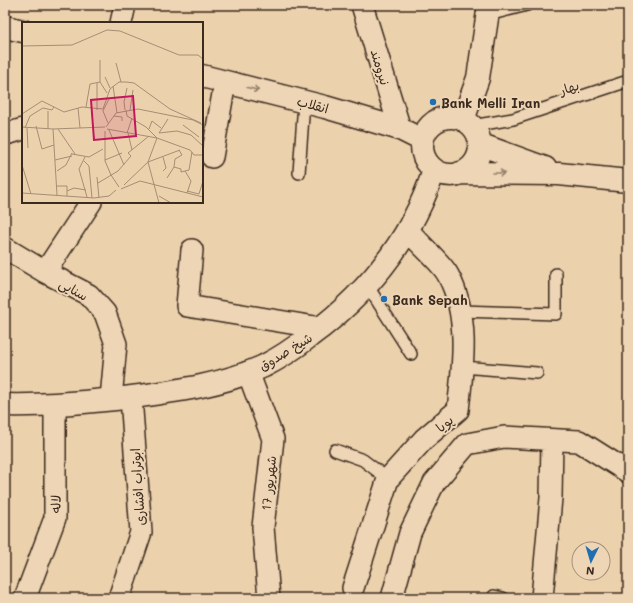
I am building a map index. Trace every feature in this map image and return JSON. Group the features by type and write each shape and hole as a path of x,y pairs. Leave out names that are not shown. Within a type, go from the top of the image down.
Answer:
{"main road":[{"path":"460,173 468,169 475,162 479,154 472,130 478,78 489,10"},
{"path":"5,26 22,31"},
{"name":"انقلاب","path":"203,76 304,102 400,129 422,140"},
{"path":"559,174 446,118 438,120 425,132 422,140 423,157 434,170 451,175 460,173 559,174 628,181"},
{"name":"شیخ صدوق","path":"5,406 55,404 179,391 235,377 264,365 299,344 333,320 367,285 391,257 408,230 428,190 434,170"}],"street":[{"path":"121,22 125,5"},
{"name":"نیرومند","path":"362,5 400,129"},
{"path":"212,157 225,82"},
{"path":"5,132 10,133 22,129"},
{"path":"45,272 90,203"},
{"name":"پویا","path":"353,588 388,479 424,439 458,410 462,367 461,311 448,274 408,230"},
{"name":"سنایی","path":"5,248 45,272 89,295 105,313 116,344 121,398"},
{"path":"192,250 187,306 321,328"},
{"name":"17 شهریور","path":"248,372 273,439 264,527 269,598"},
{"name":"ابوتراب افشاری","path":"119,598 141,532 121,398"},
{"name":"لاله","path":"25,598 55,518 55,404"},
{"path":"392,598 410,533 434,483 467,444 504,437 579,441 628,472"},
{"path":"542,598 551,498 552,440"}],"lane":[{"path":"489,10 527,5"},
{"name":"بهار","path":"472,130 514,119 628,81"},
{"path":"299,173 304,102"},
{"path":"461,311 556,314 556,274"},
{"path":"367,285 411,354"},
{"path":"462,367 537,373"},
{"path":"335,450 363,460 388,479"}],"place":[{"name":"Bank Melli Iran","path":"433,102"},
{"name":"Bank Sepah","path":"384,299"}]}
